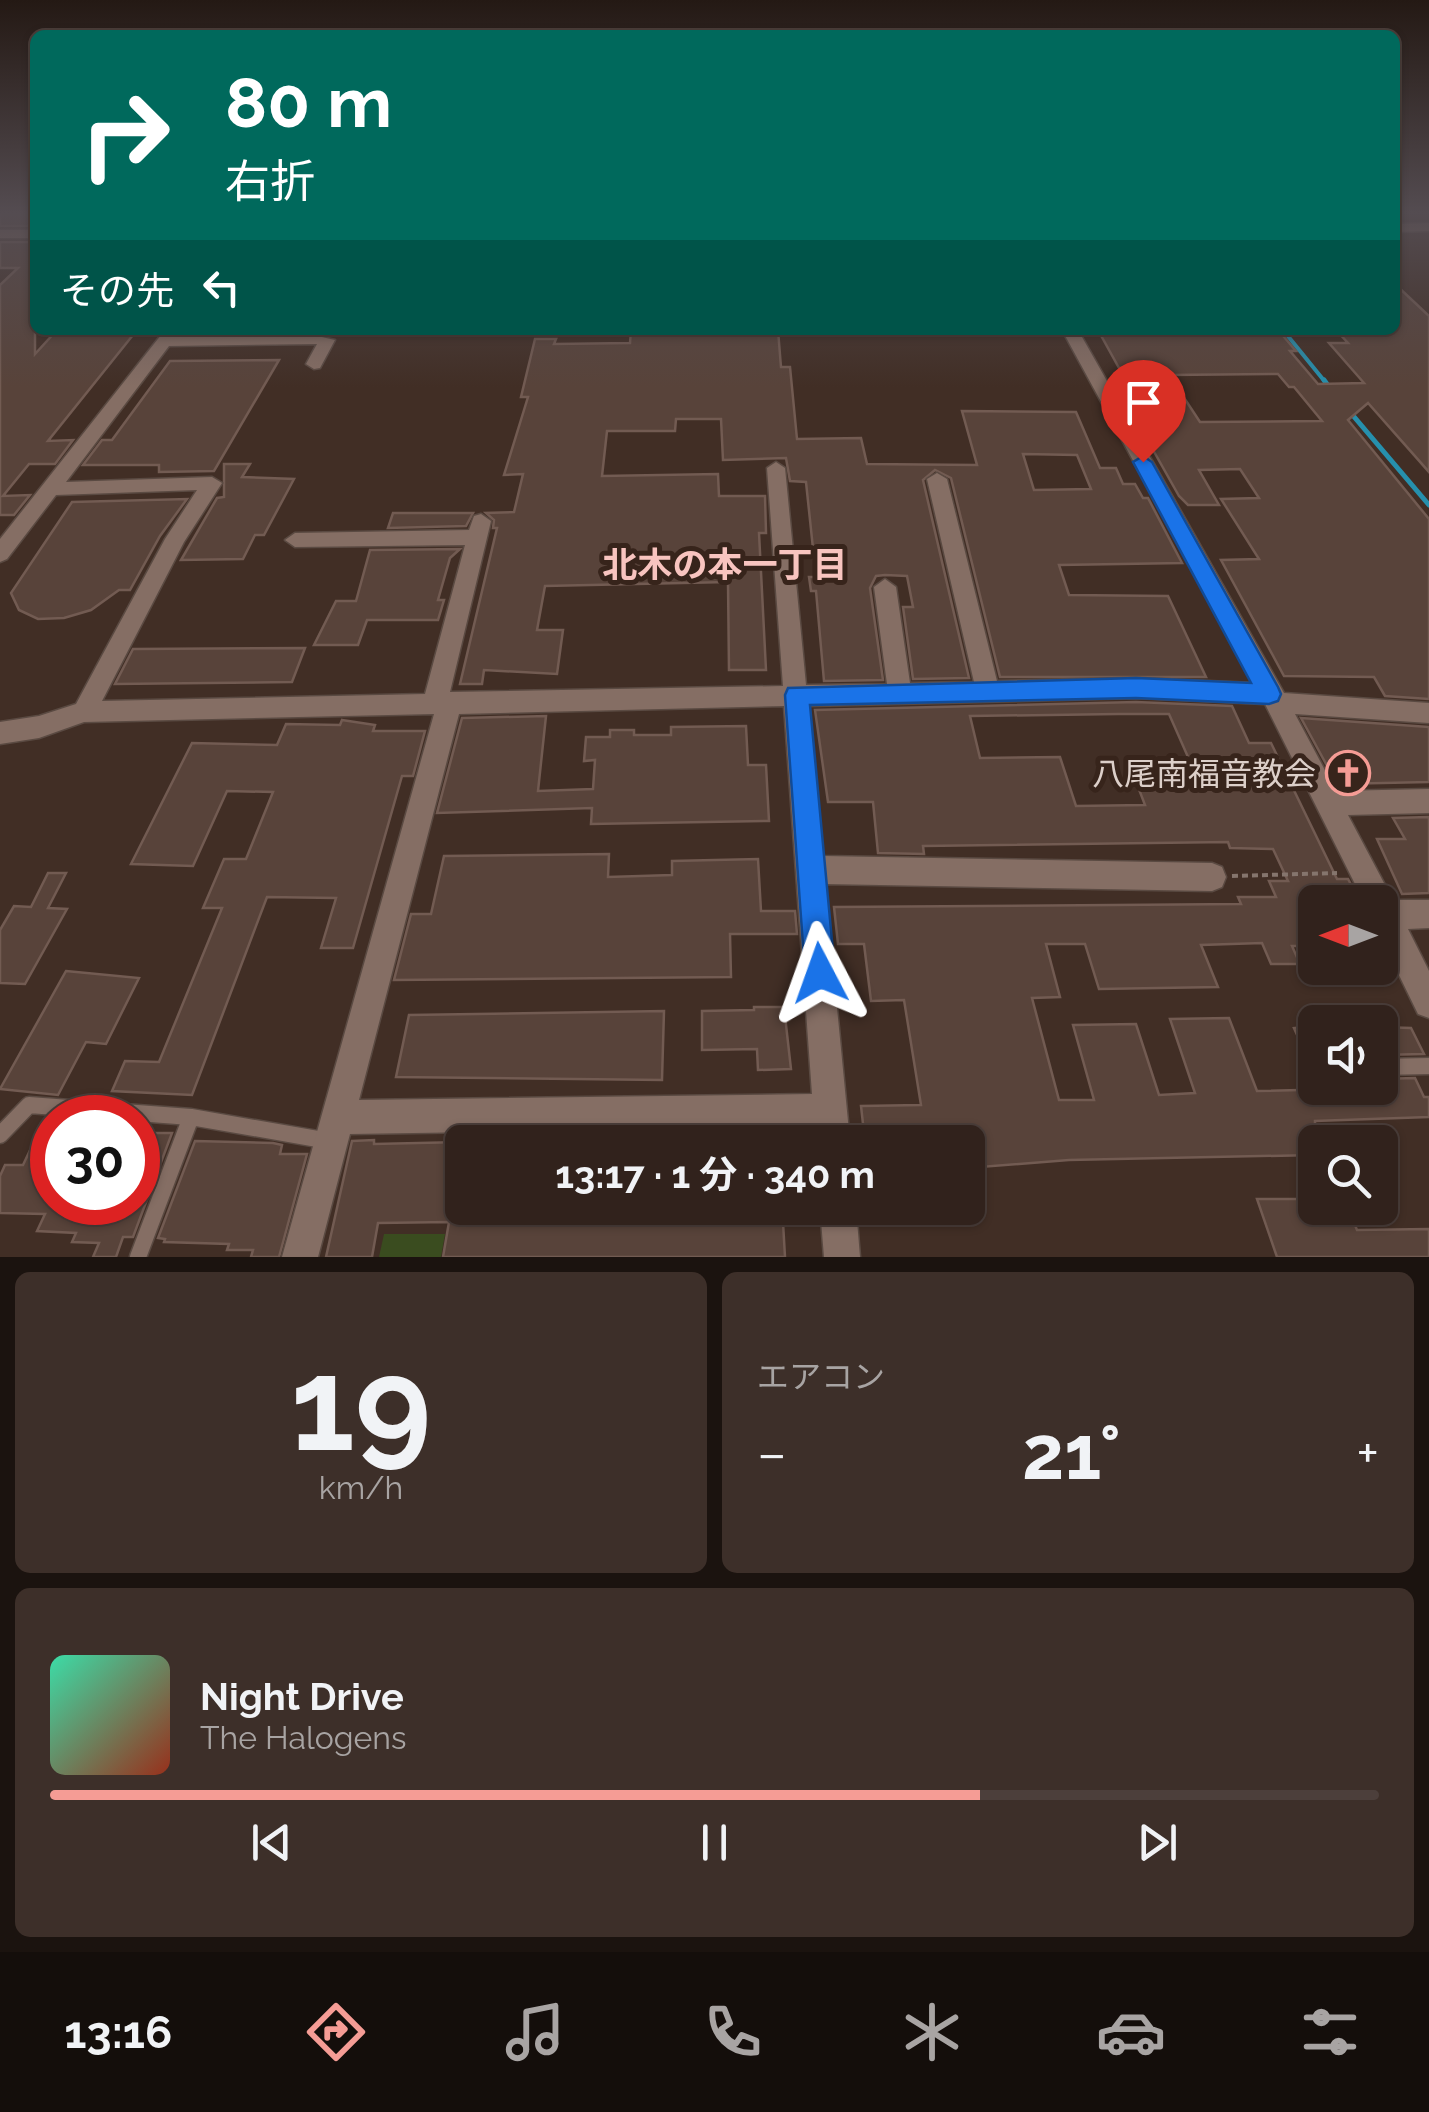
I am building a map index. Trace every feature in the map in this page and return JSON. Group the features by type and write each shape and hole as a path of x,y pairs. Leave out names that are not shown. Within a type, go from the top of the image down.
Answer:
{"street":[{"path":"0,554 169,335 304,335 327,340 314,364"},
{"path":"1073,335 1330,803 1370,885"},
{"path":"776,468 832,1125"},
{"path":"938,479 988,691"},
{"path":"49,489 212,483 176,539 84,712"},
{"path":"295,540 479,529 442,702 300,1257"},
{"path":"885,587 900,693"},
{"path":"0,733 39,728 84,712 1136,688 1429,713"},
{"path":"1330,803 1429,801"},
{"path":"812,870 1212,878"},
{"path":"1398,909 1429,914"},
{"path":"1398,941 1429,1003"},
{"path":"333,1129 445,1128"},
{"path":"839,1225 842,1257"}],"lane":[{"path":"1398,1067 1429,1066"},
{"path":"0,1136 28,1104 333,1129"},
{"path":"138,1257 191,1117"}],"path":[{"path":"1212,878 1364,872"}],"green space":[{"path":"384,1234 445,1234 441,1257 379,1257"}],"building":[{"path":"16,270 30,270 30,335 35,335 35,354 52,335 133,335 48,441 73,440 55,464 29,464 3,496 30,495 14,515 0,515 0,285"},
{"path":"1400,289 1429,316 1429,472 1368,403 1348,420 1429,519 1429,699 1385,696 1374,677 1284,676 1221,560 1259,559 1221,499 1259,498 1240,469 1199,470 1219,505 1188,505 1179,496 1130,409 1166,409 1139,368 1119,368 1101,335 1282,335 1296,351 1290,351 1318,384 1364,383 1329,343 1348,343 1341,335 1400,335","holes":["1278,374 1289,387 1294,387 1322,421 1200,422 1169,375"]},
{"path":"631,335 778,335 781,367 790,367 797,439 861,438 867,464 977,465 962,411 1076,412 1100,468 1116,468 1123,484 1135,484 1143,498 1148,498 1182,563 1059,565 1069,595 1168,596 1206,677 1000,677 951,478 935,470 923,480 969,678 913,679 903,607 913,607 907,576 885,575 876,576 870,588 883,680 824,681 816,591 811,591 809,577 816,577 806,482 790,481 786,458 723,460 721,419 676,419 675,431 607,431 602,476 718,474 719,496 765,496 766,533 759,533 766,670 729,670 728,582 545,586 537,630 563,630 557,674 484,670 482,684 460,684 497,528 493,528 494,520 486,513 514,512 523,474 504,475 528,397 521,397 535,339 556,339 554,344 630,343","holes":["1023,454 1077,455 1091,489 1034,490"]},
{"path":"279,360 214,471 159,472 159,465 83,465 102,440 112,440 170,361"},
{"path":"224,464 250,464 242,477 294,479 264,535 255,535 243,559 181,560 217,498 224,497"},
{"path":"187,499 160,536 130,590 119,590 91,610 64,618 38,619 19,610 11,593 72,502"},
{"path":"393,513 473,513 466,526 388,528"},
{"path":"460,549 450,558 438,600 444,600 438,620 367,620 358,645 314,645 336,601 356,601 370,550"},
{"path":"305,648 292,682 115,684 133,649"},
{"path":"1136,702 1232,706 1249,743 1271,743 1337,879 1348,879 1351,885 1298,885 1298,946 1292,946 1298,964 1271,964 1262,943 1201,945 1218,987 1099,989 1085,944 1046,944 1060,997 1032,998 1059,1100 1094,1100 1073,1025 1136,1024 1159,1095 1195,1093 1170,1019 1229,1018 1257,1091 1298,1090 1298,1105 1398,1105 1398,1078 1415,1078 1424,1097 1429,1097 1429,1117 1298,1125 1298,1155 1069,1160 985,1167 985,1125 863,1125 861,1106 921,1105 904,1000 871,1001 864,944 838,944 834,907 1241,904 1238,897 1276,897 1269,881 1288,881 1273,849 1230,848 1228,842 923,846 924,854 878,853 873,802 828,802 815,710","holes":["1169,714 1188,757 1127,758 1145,805 1076,806 1060,757 980,758 970,716"]},
{"path":"546,716 538,791 593,789 595,760 584,761 586,737 610,737 610,730 634,730 634,735 671,735 671,727 746,726 748,765 766,765 769,821 591,824 592,808 437,813 462,718"},
{"path":"1301,718 1429,727 1429,782 1337,784"},
{"path":"342,720 375,725 373,731 425,731 413,776 402,776 353,948 321,948 336,898 267,897 192,1095 112,1091 125,1061 159,1062 222,908 203,908 224,859 246,859 273,792 227,791 193,866 131,864 192,743 277,745 286,724 340,725"},
{"path":"1429,817 1429,893 1402,894 1377,839 1405,839 1393,818"},
{"path":"609,854 608,877 672,875 672,861 758,859 761,911 795,911 797,934 730,934 731,977 394,980 411,914 431,914 444,856"},
{"path":"48,873 66,873 48,908 67,909 25,984 0,983 0,930 14,906 31,907"},
{"path":"66,971 139,978 106,1044 86,1042 58,1095 0,1089"},
{"path":"784,1007 791,1069 758,1070 757,1049 702,1050 702,1011"},
{"path":"664,1011 662,1080 396,1077 409,1015"},
{"path":"1398,1028 1411,1028 1424,1054 1398,1055"},
{"path":"160,1133 172,1133 160,1165"},
{"path":"195,1141 273,1143 282,1145 280,1154 307,1154 279,1257 251,1257 253,1250 227,1250 229,1244 164,1242 165,1239 158,1238"},
{"path":"352,1141 445,1142 445,1222 378,1223 372,1257 326,1257"},
{"path":"30,1150 30,1214 0,1213 0,1176 5,1165 23,1165"},
{"path":"1257,1199 1298,1199 1298,1225 1355,1225 1357,1230 1429,1229 1429,1257 1277,1257"},
{"path":"40,1225 138,1225 133,1237 123,1237 116,1257 93,1257 99,1243 72,1242 76,1233 37,1231"},
{"path":"448,1225 783,1225 785,1257 443,1257"}],"waterway":[{"path":"1287,335 1326,383"},
{"path":"1324,380 1329,387"},
{"path":"1350,412 1429,505"}],"place":[{"name":"八尾南福音教会","path":"1348,773"}],"district":[{"name":"北木の本一丁目","path":"725,564"}],"route":[{"path":"820,973 797,695 1136,688 1269,694 1143,462"}]}
